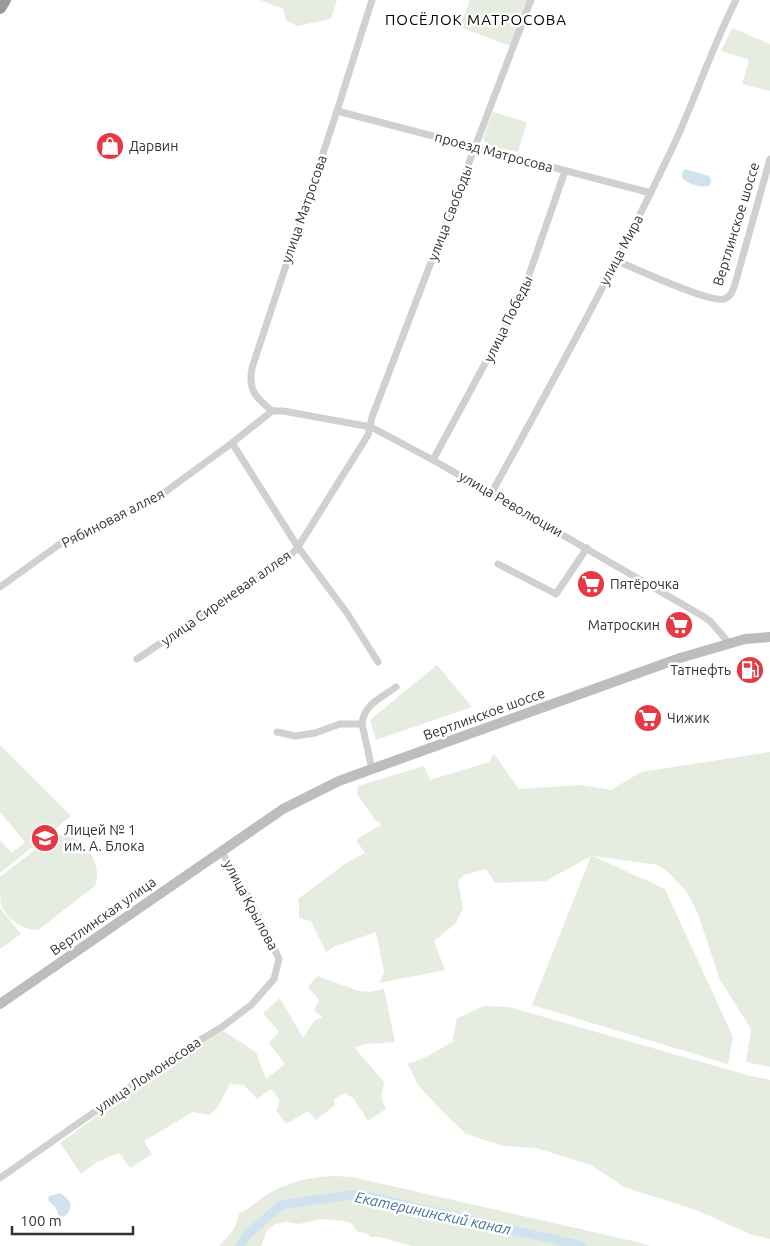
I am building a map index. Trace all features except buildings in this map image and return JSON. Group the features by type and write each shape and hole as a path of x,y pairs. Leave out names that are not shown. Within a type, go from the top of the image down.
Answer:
{"highway":[{"path":"0,8 5,0"}],"main road":[{"name":"Вертлинское шоссе","path":"221,851 283,809 306,796 372,769 680,658 729,643 755,637 770,637"},
{"name":"Вертлинская улица","path":"0,1004 221,851"}],"street":[{"name":"улица Матросова","path":"272,411 260,401 252,388 250,379 252,368 338,111 372,0"},
{"name":"улица Свободы","path":"371,427 372,417 531,0"},
{"name":"улица Мира","path":"491,494 651,193 736,0"},
{"name":"проезд Матросова","path":"338,111 651,193"},
{"name":"Вертлинское шоссе","path":"616,260 697,293 720,300 727,298 735,284 770,159"},
{"name":"улица Победы","path":"433,460 522,295 565,171"},
{"name":"улица Революции","path":"272,411 284,411 371,427 433,460 587,548 710,621 729,643"},
{"name":"Рябиновая аллея","path":"0,587 67,539 102,526 161,496 232,444 272,411"},
{"name":"улица Сиреневая аллея","path":"137,659 289,556 298,547 368,435 371,427"},
{"path":"232,444 298,547 347,613 378,662"},
{"path":"498,564 556,594 587,548"},
{"path":"372,769 362,724 363,714 368,707 396,686"},
{"path":"277,732 295,736 315,733 340,724 362,724"},
{"name":"улица Крылова","path":"221,851 260,918 279,959"},
{"name":"улица Ломоносова","path":"0,1178 175,1055 222,1027 251,1005 274,978 279,959"}],"shaded area":[{"path":"260,0 337,0 331,19 297,26 286,20 283,9"},
{"path":"470,0 528,0 510,46 463,28 461,23"},
{"path":"732,28 770,44 770,91 742,84 749,60 721,51"},
{"path":"493,112 527,122 518,152 487,145 483,139"},
{"path":"437,665 472,707 376,740 370,720"},
{"path":"0,745 71,816 0,873 0,842 12,853 25,842 0,812"},
{"path":"770,752 770,1067 746,1062 751,1029 720,980 698,914 687,892 667,871 658,865 593,856 665,889 733,1037 728,1064 532,1005 591,856 546,881 495,883 486,869 464,875 458,881 463,908 456,923 434,941 445,970 379,983 384,972 376,932 336,946 326,952 311,921 299,918 298,899 346,863 365,853 356,840 382,824 375,820 357,794 358,786 424,766 430,780 489,762 494,754 519,789 580,785 611,790 641,772"},
{"path":"55,834 73,838 88,850 96,867 95,886 38,930 32,930 16,923 7,915 1,905 0,877"},
{"path":"0,908 21,934 0,949"},
{"path":"317,976 359,991 369,992 384,989 395,1042 354,1047 384,1082 381,1097 386,1109 368,1121 353,1098 345,1093 334,1099 335,1105 316,1120 308,1111 286,1124 276,1110 280,1101 271,1089 257,1099 244,1085 230,1084 217,1108 209,1115 193,1112 144,1141 152,1154 130,1168 119,1153 97,1162 81,1174 60,1143 186,1051 223,1031 256,1052 266,1079 285,1064 269,1043 279,1032 263,1013 280,998 303,1038 314,1021 322,1017 314,1010 319,1000 308,987"},
{"path":"484,1006 509,1007 770,1080 770,1239 752,1235 696,1210 624,1187 591,1165 536,1148 503,1146 466,1134 418,1085 408,1064 428,1056 452,1042 457,1018"},
{"path":"334,1176 352,1177 650,1246 413,1246 380,1237 370,1237 368,1234 356,1231 352,1224 345,1221 321,1219 299,1224 286,1222 275,1224 267,1230 261,1246 219,1246 234,1229 239,1213 266,1195 299,1181"}],"water":[{"path":"685,169 709,176 711,180 710,185 699,186 685,180 682,178 682,173"},
{"path":"60,1193 67,1198 71,1205 64,1217 58,1215 56,1208 48,1200 49,1196"}],"waterway":[{"name":"Екатерининский канал","path":"240,1246 248,1234 281,1205 357,1194 582,1246"}],"place":[{"name":"Дарвин","path":"110,146"},
{"name":"Пятёрочка","path":"591,584"},
{"name":"Матроскин","path":"679,625"},
{"name":"Татнефть","path":"750,670"},
{"name":"Чижик","path":"648,718"},
{"name":"Лицей № 1 им. А. Блока","path":"45,838"}],"district":[{"name":"ПОСЁЛОК МАТРОСОВА","path":"476,19"}]}
